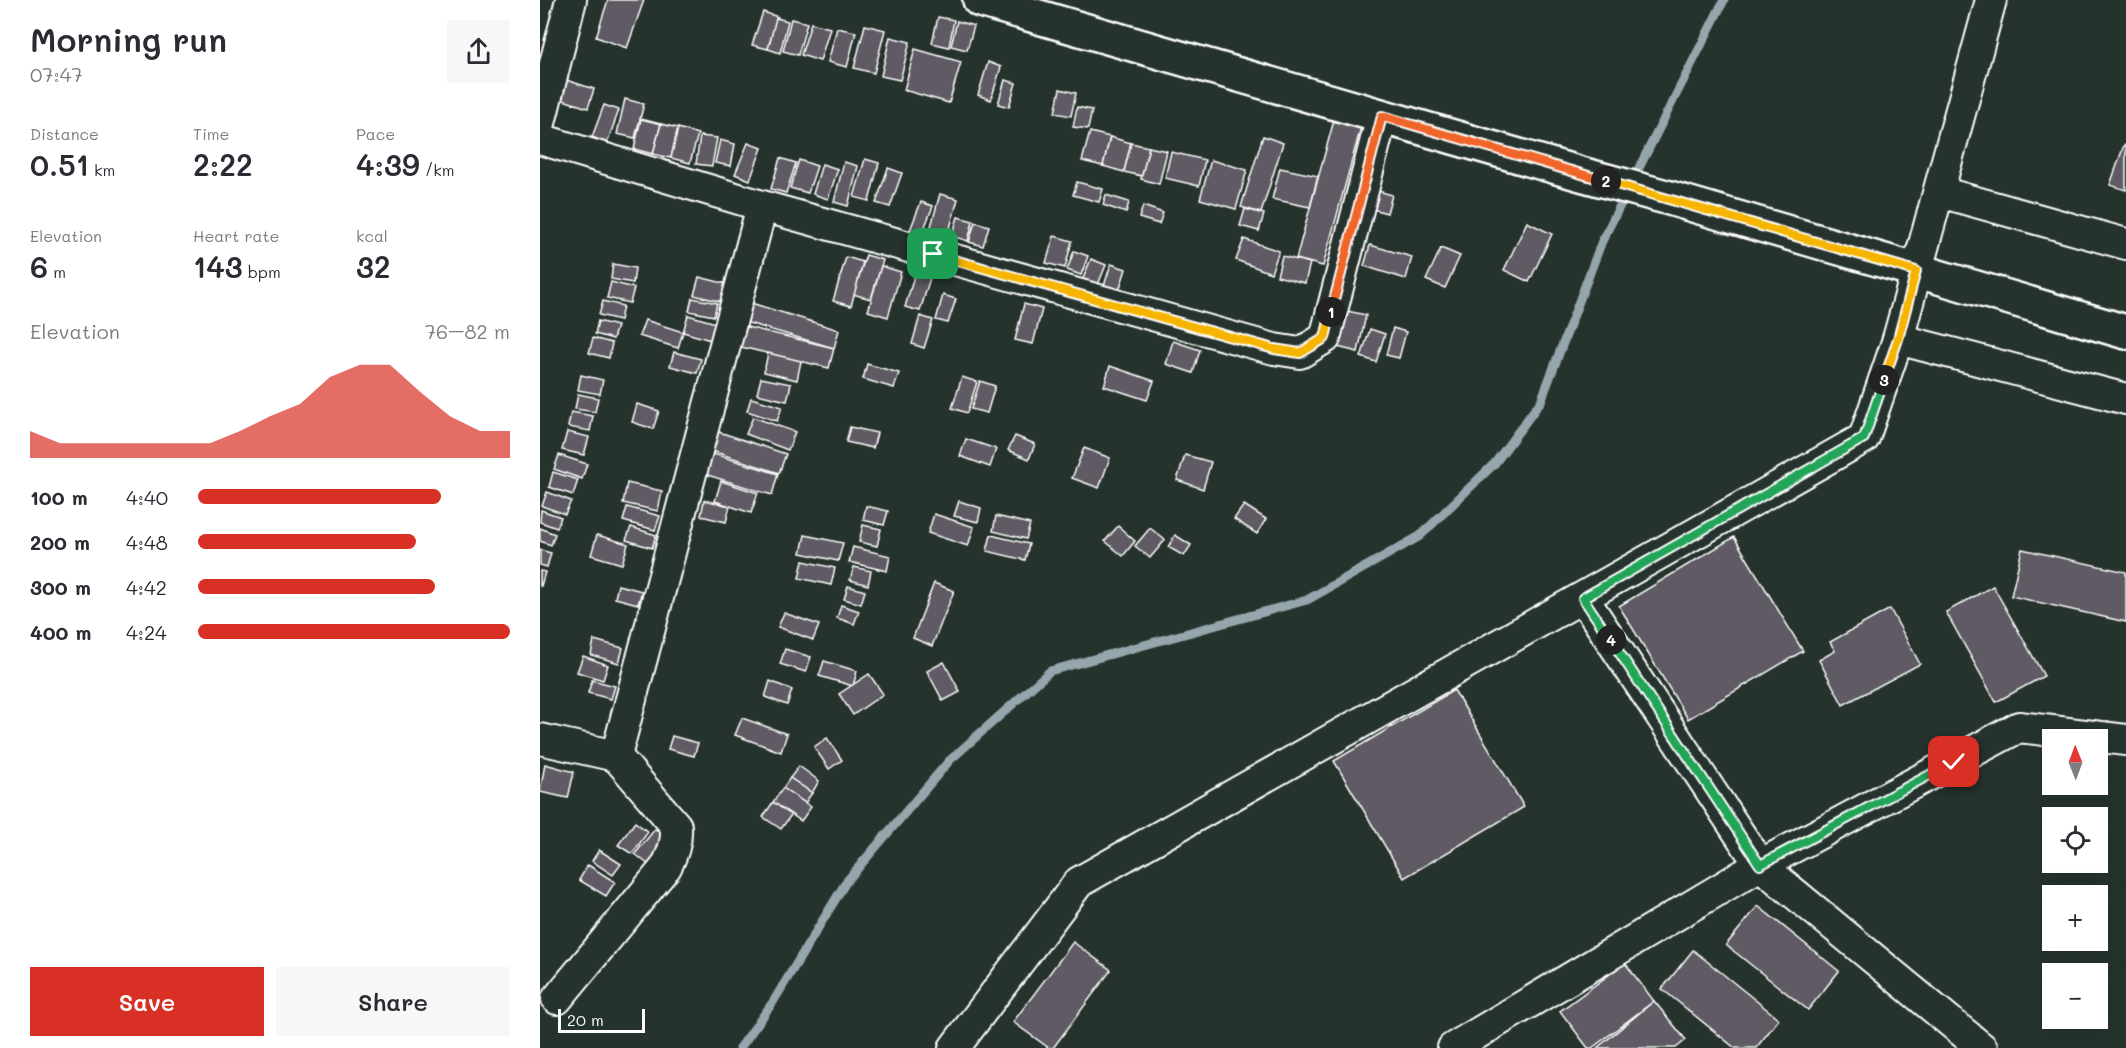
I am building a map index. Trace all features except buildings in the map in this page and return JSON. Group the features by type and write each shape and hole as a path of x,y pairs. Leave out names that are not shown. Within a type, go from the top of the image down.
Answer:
{"street":[{"path":"540,123 571,0"},
{"path":"980,0 2126,332"},
{"path":"954,1048 1079,882 1864,438 1898,339 1940,192 1990,0"},
{"path":"540,138 762,206 1274,349 1300,353 1325,338 1382,116"},
{"path":"1940,192 2126,244"},
{"path":"615,756 762,206"},
{"path":"1898,339 2126,399"},
{"path":"1583,598 1760,865 1982,1048"},
{"path":"1454,1048 1760,865 2019,727 2126,740"},
{"path":"540,739 615,756 676,826 677,837 666,867 558,999"}],"waterway":[{"path":"740,1048 773,1002 846,882 949,761 1050,671 1307,600 1420,536 1495,463 1541,401 1602,241 1724,0"}],"route":[{"path":"933,254 1274,349 1300,353 1325,338 1382,116 1916,271 1898,339 1864,438 1583,598 1760,865 1954,762"}]}
